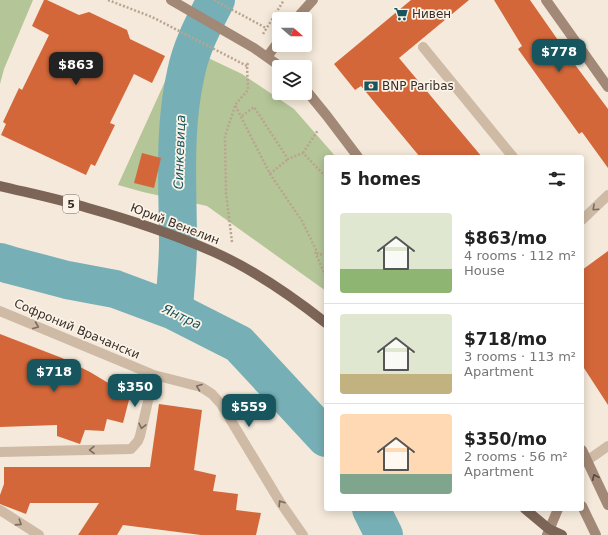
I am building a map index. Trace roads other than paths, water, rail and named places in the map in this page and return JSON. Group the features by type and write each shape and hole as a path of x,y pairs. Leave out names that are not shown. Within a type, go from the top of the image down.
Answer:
{"main road":[{"path":"171,0 252,47 272,61"},
{"path":"303,12 314,0"},
{"path":"546,0 608,87"},
{"path":"267,57 272,50"},
{"path":"312,97 357,155"},
{"path":"352,148 360,155"},
{"name":"Юрий Венелин","path":"0,186 87,207 142,224 214,252 264,279 294,298 324,321"},
{"path":"585,464 608,505"},
{"path":"584,510 596,535"},
{"path":"528,511 548,532 562,535"},
{"path":"548,532 557,511"}],"street":[{"path":"423,48 511,155"},
{"path":"584,218 608,196"},
{"name":"Софроний Врачански","path":"0,311 154,375 201,387 212,394 221,404 260,466 280,502 303,535"},
{"path":"0,452 131,449 138,441 140,436 154,375"},
{"path":"585,464 608,446"},
{"path":"0,510 39,535"}],"waterway":[{"name":"Синкевица","path":"174,311 178,252 177,158 179,115 188,63 198,35 216,0"},
{"name":"Янтра","path":"0,262 67,280 115,289 174,311 239,344 324,436"},
{"name":"Янтра","path":"372,511 384,535"}],"place":[{"name":"Нивен","path":"401,14"},
{"name":"BNP Paribas","path":"371,86"}]}
